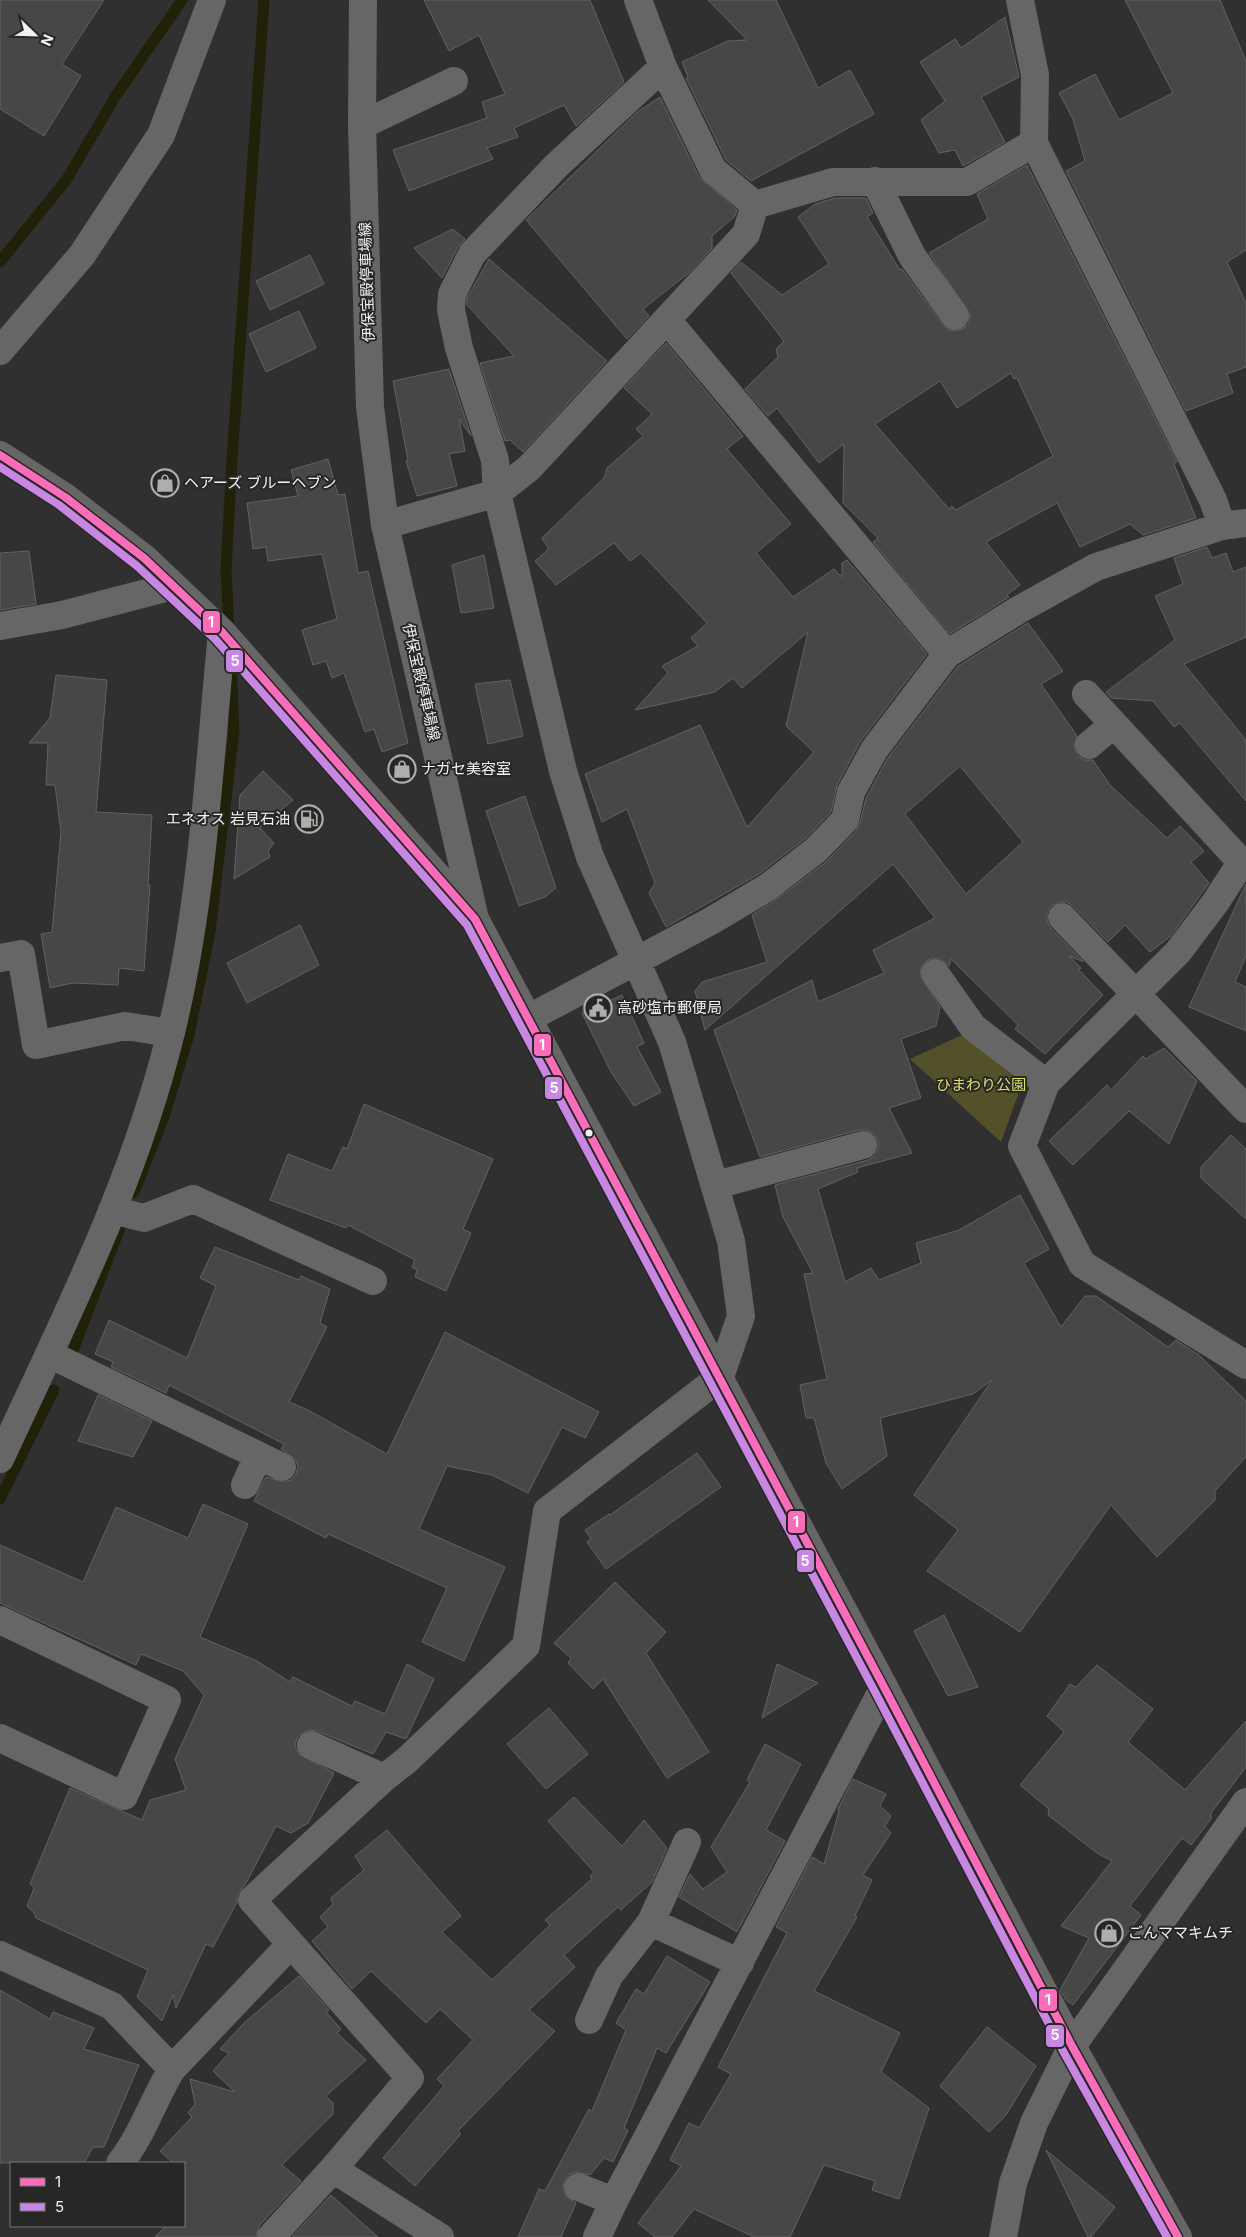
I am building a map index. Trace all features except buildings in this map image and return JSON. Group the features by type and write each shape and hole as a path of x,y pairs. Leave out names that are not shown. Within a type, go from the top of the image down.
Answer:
{"street":[{"path":"0,351 82,255 161,135 212,0"},
{"name":"伊保宝殿停車場線","path":"363,0 362,125 370,407 385,525 475,919 530,1018 1072,2046 1178,2237"},
{"path":"638,0 663,67 713,170 755,205"},
{"path":"530,1018 711,921 768,887 816,850 844,820 851,792 874,750 947,654 1020,608 1096,567 1234,525 1213,500 1034,143 1035,76 1020,0"},
{"path":"271,2237 333,2170 410,2078 252,1900 384,1778 407,1760 526,1646 547,1511 720,1377 741,1316 731,1242 716,1185 672,1042 634,961 590,857 563,771 497,493 495,460 459,348 451,310 452,294 472,254 556,166 663,67"},
{"path":"362,125 454,80"},
{"path":"755,205 834,182 875,180 967,182 1034,143"},
{"path":"875,180 912,256 955,316"},
{"path":"385,525 497,493 529,468 746,234 755,205"},
{"path":"667,320 947,654"},
{"path":"0,455 65,497 144,558 222,632 475,919"},
{"path":"0,626 62,615 173,586"},
{"path":"0,1459 63,1360 86,1274 112,1210 150,1104 171,1033 192,933 222,632"},
{"path":"1086,694 1244,865 1178,952 1046,1083 1022,1146 1082,1264 1246,1365"},
{"path":"1089,745 1113,725"},
{"path":"1062,917 1246,1109"},
{"path":"0,958 21,954 36,1045 125,1026 171,1033"},
{"path":"935,972 973,1027 1046,1083"},
{"path":"716,1185 864,1145"},
{"path":"112,1210 144,1218 193,1199 373,1281"},
{"path":"63,1360 270,1461 245,1485"},
{"path":"0,1620 167,1700 124,1796 0,1738"},
{"path":"597,2237 614,2201 884,1687"},
{"path":"311,1745 384,1778"},
{"path":"1003,2237 1013,2183 1034,2123 1072,2046 1246,1802"},
{"path":"589,2020 609,1976 651,1922 687,1842"},
{"path":"651,1922 740,1963"},
{"path":"121,2162 130,2150 157,2093 172,2069 291,1944"},
{"path":"0,1955 112,2006 172,2069"},
{"path":"333,2170 440,2237"},
{"path":"578,2187 614,2201"}],"green space":[{"name":"ひまわり公園","path":"964,1034 1022,1084 1001,1142 910,1059"}],"waterway":[{"path":"0,262 67,179 115,97 182,0"},
{"path":"229,633 226,569 232,459 264,0"},
{"path":"134,1192 164,1117 189,1035 210,932 234,731 231,664"},
{"path":"74,1348 126,1212"},
{"path":"0,1499 54,1390"}],"transit line":[{"name":"1","path":"0,455 65,497 144,558 222,632 475,919 884,1687 1072,2046 1178,2237"},
{"name":"5","path":"0,467 59,505 137,566 215,639 467,925 875,1692 1063,2051 1167,2237"}],"place":[{"name":"ヘアーズ ブルーヘブン","path":"165,483"},
{"name":"ナガセ美容室","path":"402,769"},
{"name":"エネオス 岩見石油","path":"309,819"},
{"name":"高砂塩市郵便局","path":"598,1008"},
{"name":"ごんママキムチ","path":"1109,1933"}]}
